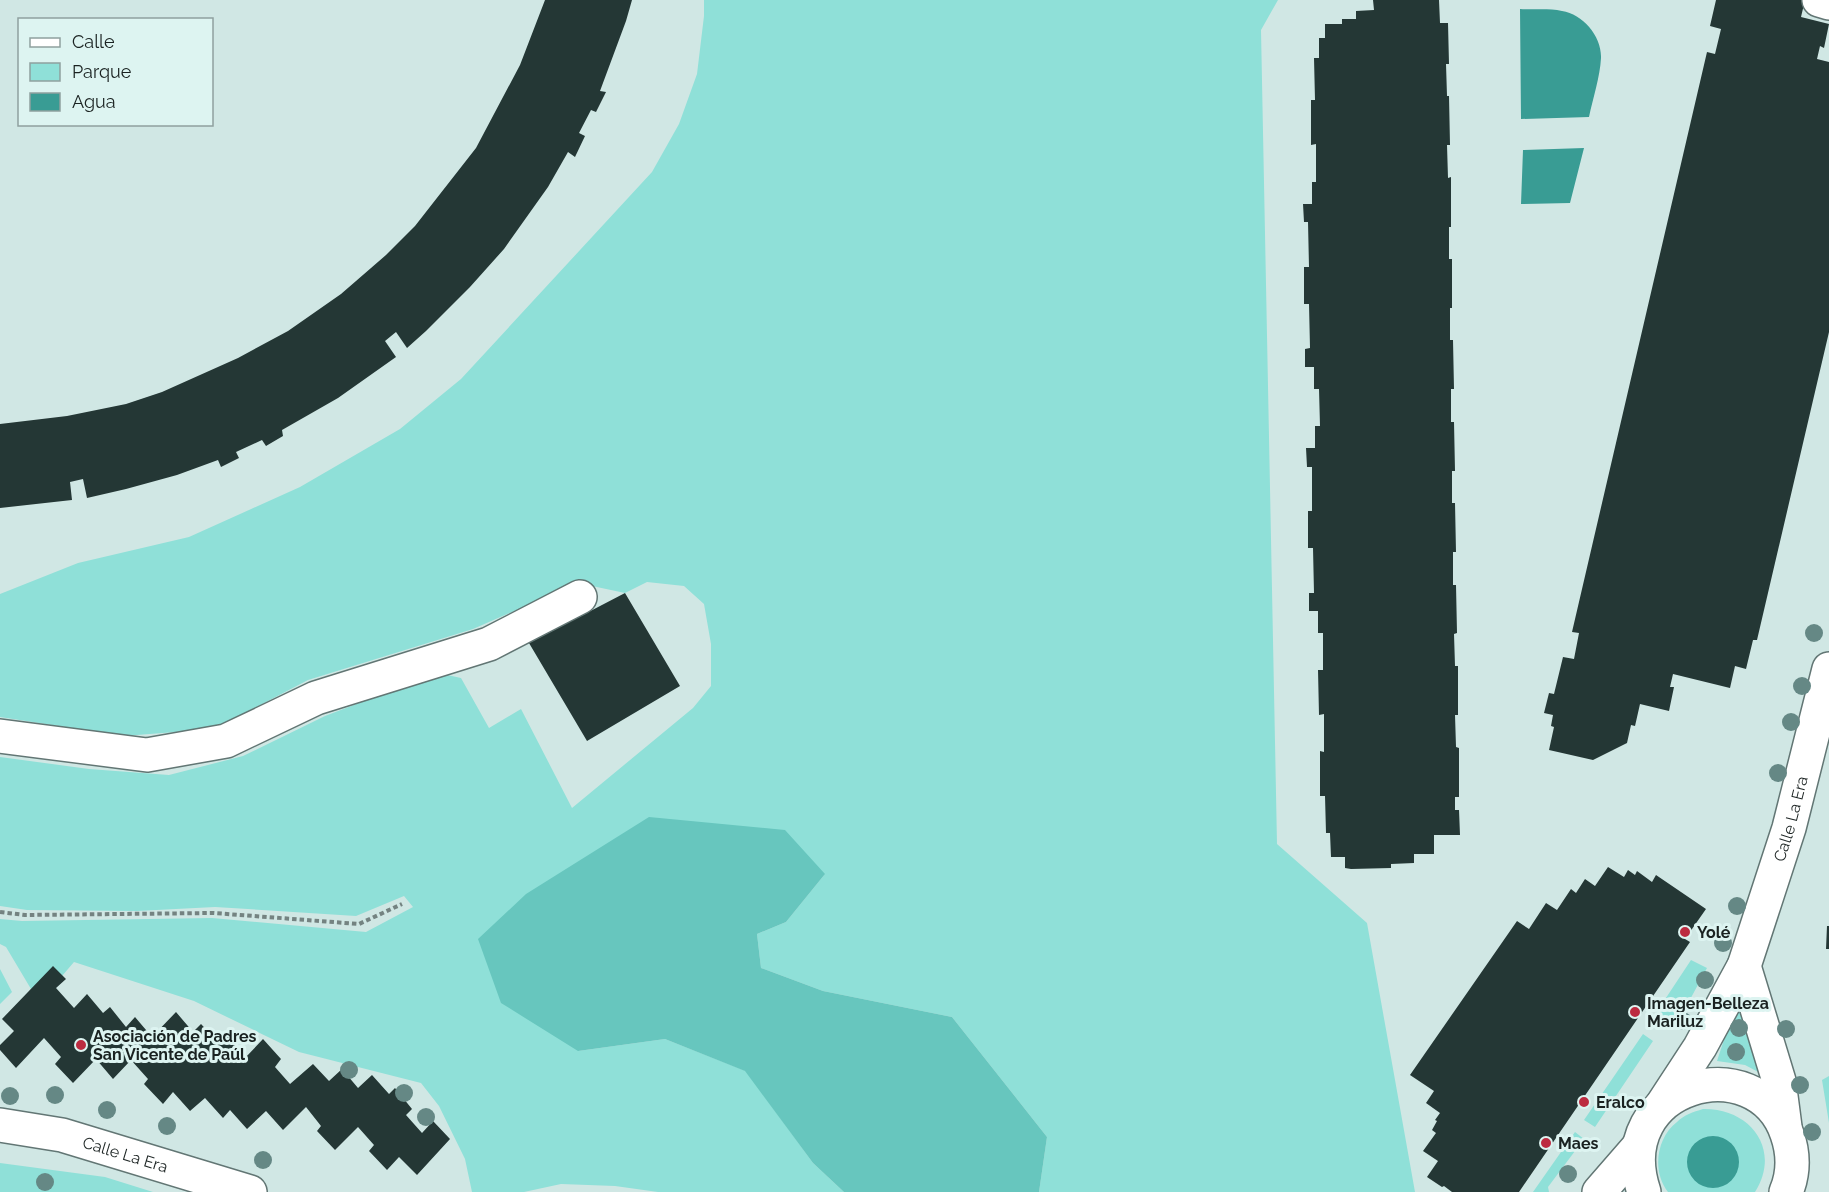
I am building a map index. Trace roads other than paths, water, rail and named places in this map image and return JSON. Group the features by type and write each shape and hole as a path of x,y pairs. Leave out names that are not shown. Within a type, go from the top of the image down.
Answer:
{"main road":[{"path":"1820,0 1829,3"},
{"path":"0,736 147,755 226,741 316,698 489,644 580,597"},
{"name":"Calle La Era","path":"1639,1146 1648,1124 1700,1047 1744,966 1789,828 1829,669"},
{"path":"1744,966 1779,1081 1785,1127 1791,1145 1792,1189"},
{"path":"1662,1105 1679,1093 1702,1085 1719,1084 1740,1088 1758,1096 1773,1110 1785,1127"},
{"name":"Calle La Era","path":"0,1125 62,1135 250,1192"},
{"path":"1599,1192 1639,1146"},
{"path":"1639,1146 1638,1174 1644,1192"}],"water":[{"path":"1520,9 1570,13 1584,22 1595,35 1601,58 1589,117 1521,119"},
{"path":"1584,148 1570,203 1521,204 1523,150"},
{"path":"1708,1136 1718,1136 1732,1143 1739,1162 1732,1181 1718,1188 1708,1188 1698,1184 1691,1177 1687,1167 1687,1157 1691,1147 1698,1140"}],"place":[{"name":"Yolé","path":"1685,932"},
{"name":"Imagen-Belleza Mariluz","path":"1635,1012"},
{"name":"Asociación de Padres San Vicente de Paúl","path":"81,1045"},
{"name":"Eralco","path":"1584,1102"},
{"name":"Maes","path":"1546,1143"}]}
